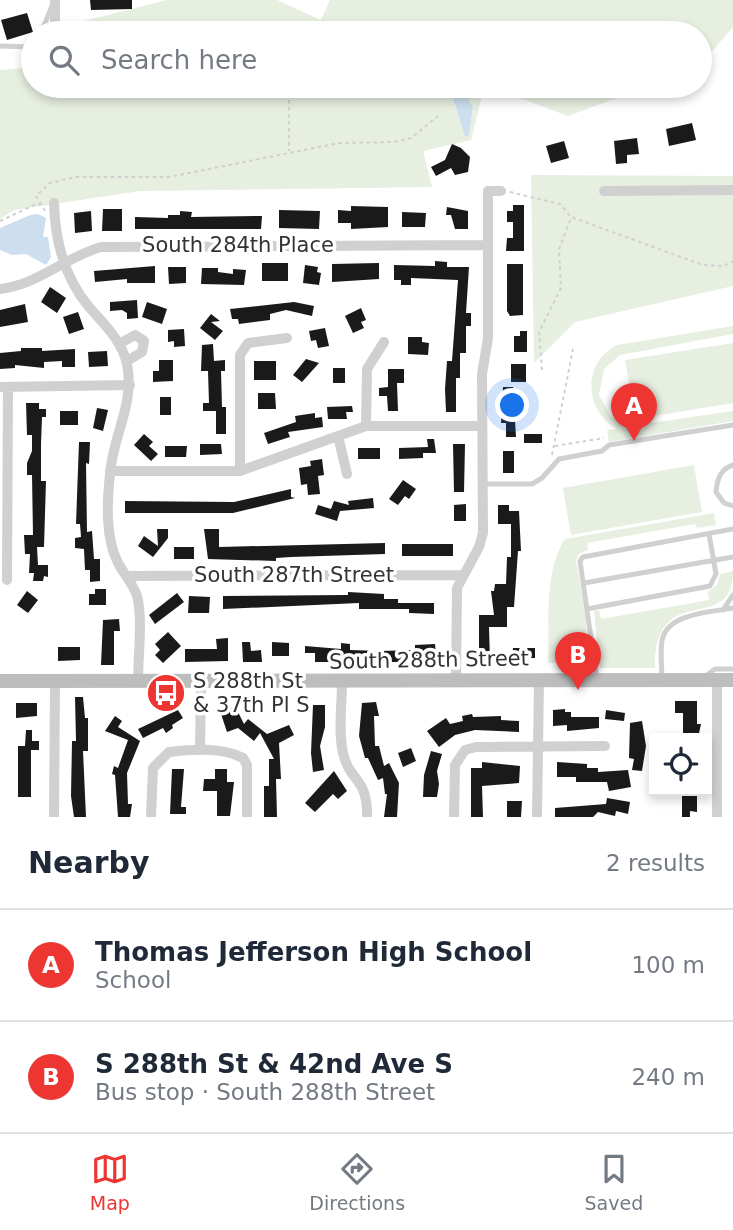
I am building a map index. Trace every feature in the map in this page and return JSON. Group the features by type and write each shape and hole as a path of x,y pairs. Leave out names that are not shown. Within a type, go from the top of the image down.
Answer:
{"main road":[{"name":"South 288th Street","path":"0,681 733,680"}],"street":[{"path":"55,0 55,21"},
{"path":"604,191 733,190"},
{"path":"456,680 456,596 462,575 479,547 483,533 482,374 488,338 488,191 501,191"},
{"path":"54,203 56,238 64,264 88,305 119,344 127,361 130,384 110,471 108,518 112,544 138,603 138,681"},
{"name":"South 284th Place","path":"0,289 18,287 85,251 120,245 487,244"},
{"path":"119,344 135,335 144,341 142,352 127,361"},
{"path":"240,471 240,355 243,347 256,341 287,338"},
{"path":"366,426 368,369 384,342"},
{"path":"7,580 4,387 130,384"},
{"path":"110,471 240,471 366,426 482,426"},
{"path":"338,436 347,474"},
{"name":"South 287th Street","path":"126,576 462,575"},
{"path":"537,817 539,680"},
{"path":"710,680 717,817"},
{"path":"54,817 55,681"},
{"path":"200,750 201,681"},
{"path":"342,682 342,751 347,765 364,786 367,817"},
{"path":"454,817 455,765 461,753 476,747 605,746"},
{"path":"151,817 153,768 169,752 200,750 226,752 243,758 247,765 247,817"}],"lane":[{"path":"46,21 55,0"},
{"path":"0,47 21,47"},
{"path":"483,484 532,484 559,458 601,451 609,445 733,425"},
{"path":"733,465 727,467 717,479 716,492 724,503 733,506"},
{"path":"597,680 583,557 733,529"},
{"path":"587,608 710,586 716,574 709,534"},
{"path":"584,583 733,556"},
{"path":"723,610 733,595"},
{"path":"662,680 662,645 666,631 676,621 690,616 733,608"},
{"path":"710,680 715,669 733,669"}],"path":[{"path":"289,98 289,153"},
{"path":"0,221 36,204 41,205 36,196 50,183 75,177 169,177 340,143 380,144 411,138 438,116"},
{"path":"501,191 517,192 560,204 571,217 703,265 724,266 733,261"},
{"path":"542,370 538,332 561,288 559,249 571,217"},
{"path":"549,470 573,349"},
{"path":"554,447 604,438"}],"shaded area":[{"path":"167,0 277,0 321,20 330,0 733,0 733,27 712,51 712,21 84,21"},
{"path":"21,68 21,98 453,98 465,137 469,135 473,107 469,98 482,98 471,140 423,151 432,187 140,191 14,210 0,219 0,70"},
{"path":"520,98 617,98 568,116"},
{"path":"531,175 733,176 733,286 575,322 534,363"},
{"path":"733,326 733,334 620,355 604,369 599,395 611,417 630,426 733,411 733,421 609,442 607,430 616,429 598,410 591,386 598,363 606,353 617,345"},
{"path":"733,343 733,403 635,419 625,360"},
{"path":"694,465 702,512 571,535 563,488"},
{"path":"714,513 716,525 697,528 695,524 587,543 588,550 579,554 576,561 586,615 587,663 548,663 550,583 558,552 565,539"},
{"path":"733,571 730,591 721,602 679,615 667,624 658,640 655,668 600,668 594,611 599,610 601,619 709,600 708,592 717,585 720,574"}],"water":[{"path":"453,98 469,98 473,107 469,135 465,137"},
{"path":"38,214 46,218 43,237 48,237 51,257 46,265 26,254 12,255 0,250 0,228"}],"building":[{"path":"90,0 132,0 132,9 91,10"},
{"path":"27,13 30,21 21,21 21,36 7,40 1,20"},
{"path":"692,123 696,140 669,146 666,129"},
{"path":"637,138 639,154 627,155 627,163 616,164 614,141"},
{"path":"564,141 569,158 551,163 546,146"},
{"path":"452,144 470,157 468,172 455,175 451,168 436,176 431,167 445,160"},
{"path":"513,205 524,205 524,251 506,251 507,238 513,238 513,222 507,222 507,211 513,211"},
{"path":"351,206 388,207 388,227 351,229 351,223 338,223 338,210 351,211"},
{"path":"447,207 468,211 468,229 455,229 451,215 446,215"},
{"path":"103,209 122,209 122,231 102,231"},
{"path":"279,210 320,211 319,229 279,228"},
{"path":"91,211 92,231 75,233 74,213"},
{"path":"180,211 192,212 191,217 262,216 261,229 135,229 135,217 168,218 168,215 180,215"},
{"path":"402,212 426,213 425,227 402,227"},
{"path":"435,261 447,262 447,267 469,267 466,313 471,313 471,326 466,326 466,353 460,353 460,378 456,378 456,412 446,412 445,389 447,361 452,361 458,280 411,278 411,285 401,285 401,280 394,280 394,265 435,266"},
{"path":"262,263 288,263 288,281 262,281"},
{"path":"379,263 379,279 332,282 332,264"},
{"path":"507,264 523,264 523,315 510,316 507,311"},
{"path":"305,265 318,267 317,272 321,273 319,285 303,283"},
{"path":"155,266 155,283 127,283 127,279 95,282 94,271"},
{"path":"168,267 186,267 186,283 169,284"},
{"path":"202,268 218,268 218,272 233,274 233,269 246,270 244,285 201,284"},
{"path":"50,287 66,298 57,313 41,302"},
{"path":"137,300 138,318 127,319 127,313 122,310 110,311 110,302"},
{"path":"147,302 167,309 162,324 142,317"},
{"path":"294,302 314,306 312,316 286,310 270,314 270,320 239,324 238,319 232,319 230,309"},
{"path":"25,304 28,322 0,327 0,310"},
{"path":"361,308 366,320 361,322 364,328 353,333 345,316"},
{"path":"78,312 84,329 69,334 63,317"},
{"path":"211,314 220,321 211,322 223,331 215,340 200,328"},
{"path":"325,328 329,346 318,348 316,340 311,341 309,331"},
{"path":"184,329 185,346 174,347 174,341 168,342 168,330"},
{"path":"520,331 527,331 527,352 514,352 514,336 520,336"},
{"path":"408,337 422,337 422,342 429,343 428,355 408,354"},
{"path":"213,344 214,361 225,360 225,371 221,371 222,407 226,407 226,434 216,434 216,411 203,411 203,403 209,403 208,371 201,371 202,345"},
{"path":"21,348 42,348 42,351 75,349 75,367 62,367 62,361 44,362 44,368 15,365 15,368 0,369 0,353 21,351"},
{"path":"107,351 108,366 89,367 88,352"},
{"path":"306,359 319,363 302,382 293,375"},
{"path":"159,360 173,360 173,381 153,382 153,371 159,371"},
{"path":"254,361 276,361 276,380 254,380"},
{"path":"511,364 526,364 526,382 511,382"},
{"path":"333,368 345,368 345,383 333,383"},
{"path":"388,369 404,369 404,383 397,383 398,411 388,411 387,396 379,396 379,388 388,387"},
{"path":"503,387 513,387 516,437 506,437 506,423 501,423"},
{"path":"258,393 275,393 276,409 258,409"},
{"path":"160,397 171,397 171,415 160,415"},
{"path":"26,403 39,403 39,409 46,409 46,417 42,417 41,444 41,481 46,481 44,547 37,547 38,565 48,565 48,577 44,576 43,581 33,581 34,573 29,573 30,554 25,554 24,535 33,535 32,475 27,475 32,435 27,435"},
{"path":"352,406 353,412 346,412 347,419 328,419 327,407"},
{"path":"97,408 108,410 103,431 93,428"},
{"path":"60,411 78,411 78,425 60,425"},
{"path":"315,413 315,418 322,417 323,427 288,432 290,437 268,444 264,433 296,422 295,416"},
{"path":"144,434 153,442 149,446 158,454 151,461 134,445"},
{"path":"524,434 542,434 542,443 524,443"},
{"path":"427,439 434,439 436,453 423,453 423,458 399,459 399,448 428,447"},
{"path":"79,442 90,442 89,464 86,463 87,532 92,531 94,559 100,559 100,581 90,582 90,570 85,570 84,549 75,548 75,538 81,537 80,524 76,524"},
{"path":"200,444 221,444 222,454 200,455"},
{"path":"453,444 465,444 464,492 454,492"},
{"path":"165,446 187,446 186,457 165,457"},
{"path":"358,448 380,448 380,459 358,459"},
{"path":"503,451 514,451 514,473 503,473"},
{"path":"322,459 324,475 318,476 320,494 308,495 307,484 301,485 299,468 311,466 310,461"},
{"path":"403,480 416,489 409,499 405,496 398,505 389,499"},
{"path":"291,489 291,497 295,498 233,513 125,513 125,501 234,502"},
{"path":"373,498 374,508 340,511 337,521 315,514 318,505 331,509 334,501 349,505 348,501"},
{"path":"466,504 466,521 454,521 454,505"},
{"path":"498,505 509,505 509,511 519,511 521,551 518,551 514,607 507,607 507,627 489,627 490,662 479,662 479,615 494,615 491,591 494,591 495,584 506,584 507,557 511,557 511,524 498,524"},
{"path":"157,529 168,529 168,538 153,557 138,546 144,536 158,546"},
{"path":"204,529 219,529 219,547 385,543 385,554 291,557 276,558 276,561 208,559"},
{"path":"402,544 453,544 453,556 402,556"},
{"path":"174,547 194,547 194,559 174,559"},
{"path":"95,589 106,589 106,605 89,605 89,594 95,594"},
{"path":"27,591 38,600 28,613 17,605"},
{"path":"348,592 384,594 384,599 398,599 398,603 434,603 434,614 409,613 409,609 359,609 359,603 223,609 223,596 348,595"},
{"path":"177,593 184,602 155,624 149,615"},
{"path":"189,596 210,597 209,613 188,613"},
{"path":"119,619 120,631 114,631 114,665 101,665 103,620"},
{"path":"168,632 181,646 163,663 155,655 160,650 155,644"},
{"path":"228,638 228,661 185,662 185,649 217,649 216,639"},
{"path":"242,642 250,642 251,651 261,650 262,662 243,662"},
{"path":"272,642 289,643 289,656 272,656"},
{"path":"341,643 350,644 350,650 381,651 415,650 415,645 435,644 436,655 422,655 422,661 412,662 315,662 315,653 305,653 305,646 341,649"},
{"path":"58,647 80,647 80,660 58,661"},
{"path":"513,648 535,648 535,658 512,658"},
{"path":"75,697 83,697 85,718 88,718 88,751 83,751 86,817 74,817 71,796 72,741 76,741"},
{"path":"675,701 697,701 697,724 701,724 699,733 683,733 683,713 675,713"},
{"path":"376,702 379,716 374,716 375,746 379,746 384,766 389,763 399,783 397,817 384,817 387,794 383,778 378,780 368,758 365,758 359,736 362,703"},
{"path":"16,703 37,703 37,716 16,718"},
{"path":"313,705 325,705 325,727 320,746 324,770 313,772 311,753"},
{"path":"235,706 244,724 248,719 267,734 289,725 294,735 279,743 281,779 276,779 277,817 264,817 264,786 269,786 269,759 274,759 260,733 254,741 238,728 227,732 220,711"},
{"path":"565,709 565,712 571,712 571,717 599,717 599,728 567,731 567,725 553,726 553,710"},
{"path":"178,710 183,718 172,725 173,728 166,733 163,728 143,738 138,729"},
{"path":"606,710 625,713 624,721 605,719"},
{"path":"472,714 473,717 501,716 501,720 519,721 519,732 475,730 455,735 439,747 427,731 446,718 450,724 463,721 462,716"},
{"path":"115,716 122,721 118,727 140,741 127,773 128,804 132,804 130,817 118,817 115,775 112,774 114,766 118,768 128,740 105,731"},
{"path":"642,721 646,746 642,771 632,770 634,759 629,758 630,723"},
{"path":"26,730 32,730 32,741 39,741 39,750 31,750 31,797 18,797 18,746 25,746"},
{"path":"411,748 416,761 403,767 398,753"},
{"path":"431,751 442,754 437,771 437,797 423,797 424,775"},
{"path":"482,762 520,766 519,783 482,786 483,817 471,817 471,768 482,768"},
{"path":"557,762 587,764 587,768 598,768 598,772 628,770 631,787 609,791 607,782 576,782 576,777 557,777"},
{"path":"172,769 184,769 181,807 186,807 186,814 170,814"},
{"path":"215,769 227,769 227,782 234,782 230,816 217,816 217,791 203,791 204,779 215,779"},
{"path":"334,771 347,791 338,799 333,794 315,812 305,803"},
{"path":"682,796 697,796 697,812 690,811 690,817 682,817"},
{"path":"607,798 630,802 628,814 616,811 615,816 598,812 593,817 555,817 555,808 606,804"},
{"path":"507,801 522,801 521,817 507,817"}],"place":[{"name":"Thomas Jefferson High School","path":"634,441"},
{"name":"S 288th St & 42nd Ave S","path":"578,690"},
{"name":"S 288th St & 37th Pl S","path":"166,693"}]}
